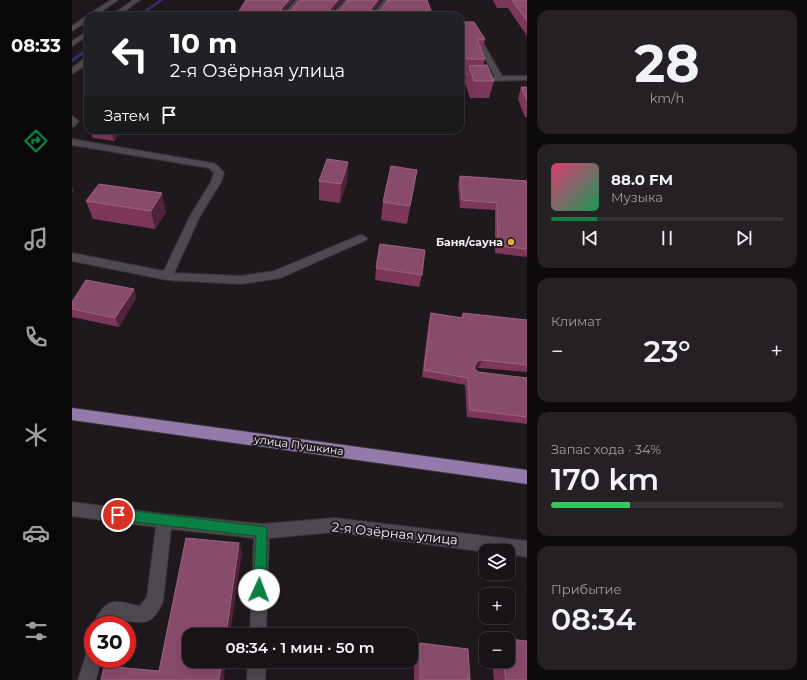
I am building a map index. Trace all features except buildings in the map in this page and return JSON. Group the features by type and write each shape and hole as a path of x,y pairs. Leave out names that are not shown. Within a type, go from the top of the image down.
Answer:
{"main road":[{"name":"улица Пушкина","path":"72,414 527,477"}],"street":[{"path":"97,12 115,0"},
{"path":"120,12 137,0"},
{"path":"288,12 300,0"},
{"path":"338,12 348,0"},
{"path":"378,12 387,0"},
{"path":"72,29 84,21"},
{"path":"464,32 476,35 500,79"},
{"path":"72,44 84,36"},
{"path":"72,72 84,63"},
{"path":"464,80 527,78"},
{"path":"72,119 74,121 72,124"},
{"path":"72,142 212,166 220,173 196,216 167,276"},
{"path":"72,257 167,276 241,280 276,275 362,238"},
{"name":"2-я Озёрная улица","path":"72,509 164,521 262,531 334,525 527,549"},
{"path":"107,616 114,610 143,614 155,601 164,521"},
{"path":"258,628 262,531"},
{"path":"88,680 91,668"},
{"path":"256,680 257,668"}],"waterway":[{"path":"144,12 161,0"},
{"path":"72,61 84,52"}],"place":[{"name":"Баня/сауна","path":"511,242"}],"route":[{"path":"118,515 262,531 259,590"}]}
